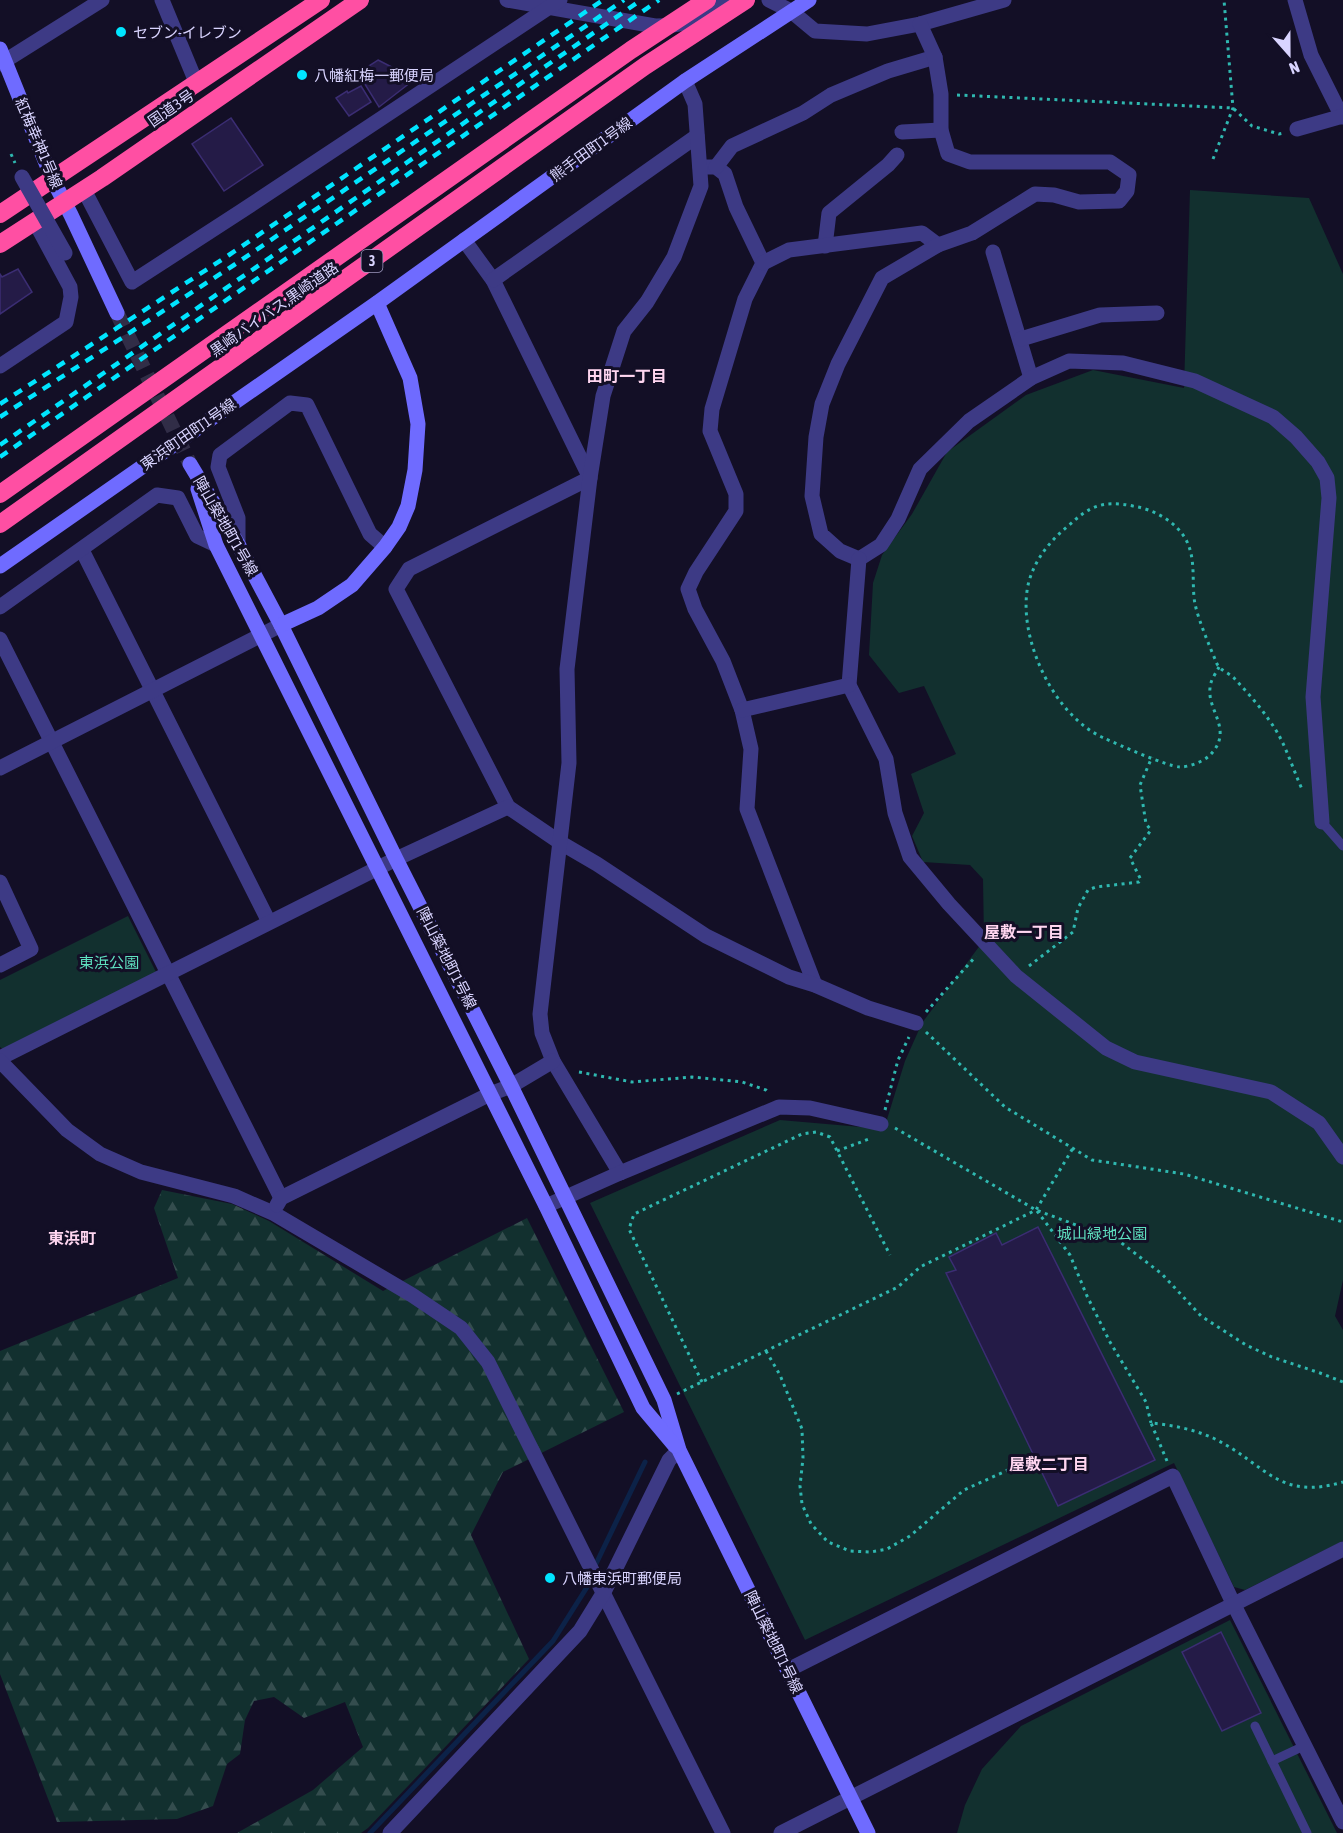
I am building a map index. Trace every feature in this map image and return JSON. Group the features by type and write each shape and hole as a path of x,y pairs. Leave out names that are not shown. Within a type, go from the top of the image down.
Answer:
{"highway":[{"name":"国道3号","path":"0,214 321,0"},
{"name":"国道3号","path":"0,244 65,203 360,0"},
{"name":"黒崎バイパス;黒崎道路","path":"0,494 622,56 707,0"},
{"name":"黒崎バイパス;黒崎道路","path":"0,524 645,66 746,0"}],"street":[{"path":"2,58 102,0"},
{"path":"162,0 196,82"},
{"path":"507,0 554,4 655,26 688,23 723,0"},
{"path":"769,0 791,11 815,31 867,34 920,24 1004,0"},
{"name":"熊手田町1号線","path":"376,303 685,81 808,0"},
{"path":"1295,0 1311,55 1342,116 1297,129"},
{"path":"84,190 132,282 554,4"},
{"path":"859,559 840,551 821,534 812,496 816,437 822,404 838,364 882,278 938,245 972,233 1035,194 1053,195 1079,202 1119,201 1127,191 1129,175 1110,162 970,162 948,154 941,130 941,94 935,57 920,24"},
{"path":"716,167 732,146 803,113 831,95 888,71 935,57"},
{"name":"紅梅幸神1号線","path":"2,58 52,178 65,203"},
{"path":"620,1173 554,1064 542,1033 540,1014 569,763 567,669 590,478 603,396 624,331 647,302 674,258 701,186 695,104 685,81"},
{"path":"902,132 941,130"},
{"path":"493,280 697,136"},
{"path":"825,246 829,213 897,155"},
{"path":"700,167 716,167 725,174 736,207 763,263"},
{"path":"22,177 64,253"},
{"path":"65,203 117,313"},
{"path":"0,366 66,322 71,297 70,287 35,222"},
{"path":"815,985 747,810 751,750 742,710 723,661 695,609 688,589 696,572 736,511 736,494 710,431 712,409 745,299 763,263 789,250 922,233 938,245"},
{"path":"464,240 493,280 590,478"},
{"path":"993,252 1031,378"},
{"path":"0,768 260,635 318,608 352,585 386,547 399,527 408,506 418,424 410,378 376,303"},
{"name":"東浜町田町1号線","path":"0,566 376,303"},
{"path":"1021,339 1100,315 1157,313"},
{"path":"859,559 881,545 898,519 920,469 969,421 1031,378 1069,361 1123,363 1195,381 1273,417 1296,437 1318,462 1327,478 1329,498 1313,697 1322,822"},
{"path":"238,544 238,518 218,467 220,455 290,403 307,405 370,534 386,547"},
{"name":"陣山築地町1号線","path":"678,1450 643,1408 546,1206 260,635 216,545 190,464 238,544 281,625 396,859 512,1086 664,1400 678,1450 868,1833"},
{"path":"590,478 409,568 396,589 508,807 706,936 789,977 815,985 868,1008 916,1023"},
{"path":"0,607 157,495 178,498 197,536 216,545"},
{"path":"82,550 269,922"},
{"path":"859,559 849,685 886,759 895,813 910,857 949,904 1017,976 1106,1048 1135,1062 1271,1092 1319,1123 1343,1157"},
{"path":"0,639 280,1198"},
{"path":"742,710 849,685"},
{"path":"508,807 269,922 0,1060 67,1130 100,1154 141,1172 234,1196 273,1213 412,1295 461,1328 488,1362 723,1833"},
{"path":"0,882 31,949 0,965"},
{"path":"273,1213 280,1198 554,1064"},
{"path":"546,1206 779,1107 810,1108 881,1124"},
{"path":"390,1833 580,1631 669,1460 678,1450"},
{"path":"788,1670 1173,1476 1233,1603 1343,1822"},
{"path":"781,1833 1343,1549"}],"lane":[{"path":"1322,822 1343,846"},
{"path":"1255,1726 1307,1833"},
{"path":"1272,1761 1304,1746"}],"path":[{"path":"1213,159 1233,108 1224,0"},
{"path":"941,94 1233,108 1252,126 1279,134 1297,129"},
{"path":"1219,667 1209,687 1220,731 1217,743 1209,755 1189,766 1179,767 1101,736 1071,714 1047,683 1033,645 1027,620 1026,598 1037,560 1051,541 1083,512 1103,503 1120,503 1145,508 1165,518 1185,538 1192,557 1196,608 1219,667 1232,676 1269,719 1285,744 1306,795"},
{"path":"1017,976 1073,932 1078,908 1088,890 1141,880 1130,858 1150,830 1146,824 1140,785 1152,758"},
{"path":"837,1151 870,1138 881,1124 898,1060 916,1023 987,944"},
{"path":"916,1023 1005,1107 1092,1160 1185,1174 1343,1222"},
{"path":"554,1064 594,1077 632,1082 692,1077 742,1082 766,1090 779,1107"},
{"path":"881,1124 898,1128 1036,1210 1119,1240 1162,1274 1201,1316 1246,1345 1272,1357 1343,1382"},
{"path":"702,1382 628,1229 634,1214 802,1134 816,1131 830,1137 890,1255"},
{"path":"664,1400 898,1287 920,1266 1036,1210 1073,1148"},
{"path":"1036,1210 1070,1255 1110,1342 1146,1402 1151,1423 1173,1476"},
{"path":"766,1351 780,1375 802,1429 803,1458 800,1486 802,1504 812,1524 828,1542 850,1551 871,1552 887,1549 910,1536 964,1490 1019,1466"},
{"path":"1151,1423 1202,1433 1220,1441 1273,1478 1290,1485 1331,1486 1343,1482"}],"green space":[{"name":"城山緑地公園","path":"1190,190 1309,198 1343,274 1343,1280 1335,1316 1343,1330 1343,1541 1245,1590 1234,1587 1174,1463 805,1640 590,1203 780,1120 884,1129 905,1061 922,1023 984,940 983,879 970,865 923,862 912,836 924,813 911,774 956,754 924,686 899,693 869,655 873,583 882,555 912,514 947,452 1026,395 1093,370 1184,388"},
{"name":"東浜公園","path":"128,916 158,976 4,1050 0,1047 0,980"},
{"path":"162,1190 232,1204 269,1221 383,1291 527,1218 624,1412 503,1472 471,1535 529,1659 361,1833 237,1833 313,1790 363,1747 345,1702 304,1718 274,1697 254,1701 245,1720 240,1754 227,1764 213,1806 177,1819 57,1822 0,1674 0,1351 178,1278 154,1208"},
{"path":"1230,1620 1337,1833 957,1833 965,1805 982,1769 1021,1726"}],"building":[{"path":"378,60 415,79 379,107 358,73"},
{"path":"361,86 371,102 349,116 336,98"},
{"path":"231,118 263,165 224,191 192,144"},
{"path":"18,269 32,292 0,314 0,274 2,277"},
{"path":"1038,1227 1155,1460 1058,1506 946,1273 956,1270 949,1257 996,1233 1002,1245"},
{"path":"1221,1632 1261,1713 1222,1731 1182,1652"}],"waterway":[{"path":"594,1568 645,1462"},
{"path":"370,1833 553,1641 589,1584 591,1577"}],"tunnel":[{"path":"117,313 190,464"}],"railway":[{"path":"0,404 229,255 603,0"},
{"path":"0,417 234,265 624,0"},
{"path":"0,445 641,0"},
{"path":"0,457 659,0"}],"place":[{"name":"セブン-イレブン","path":"121,32"},
{"name":"八幡紅梅一郵便局","path":"302,75"},
{"name":"八幡東浜町郵便局","path":"550,1578"}],"district":[{"name":"田町一丁目","path":"627,376"},
{"name":"屋敷一丁目","path":"1024,932"},
{"name":"東浜町","path":"72,1238"},
{"name":"屋敷二丁目","path":"1049,1464"}]}
